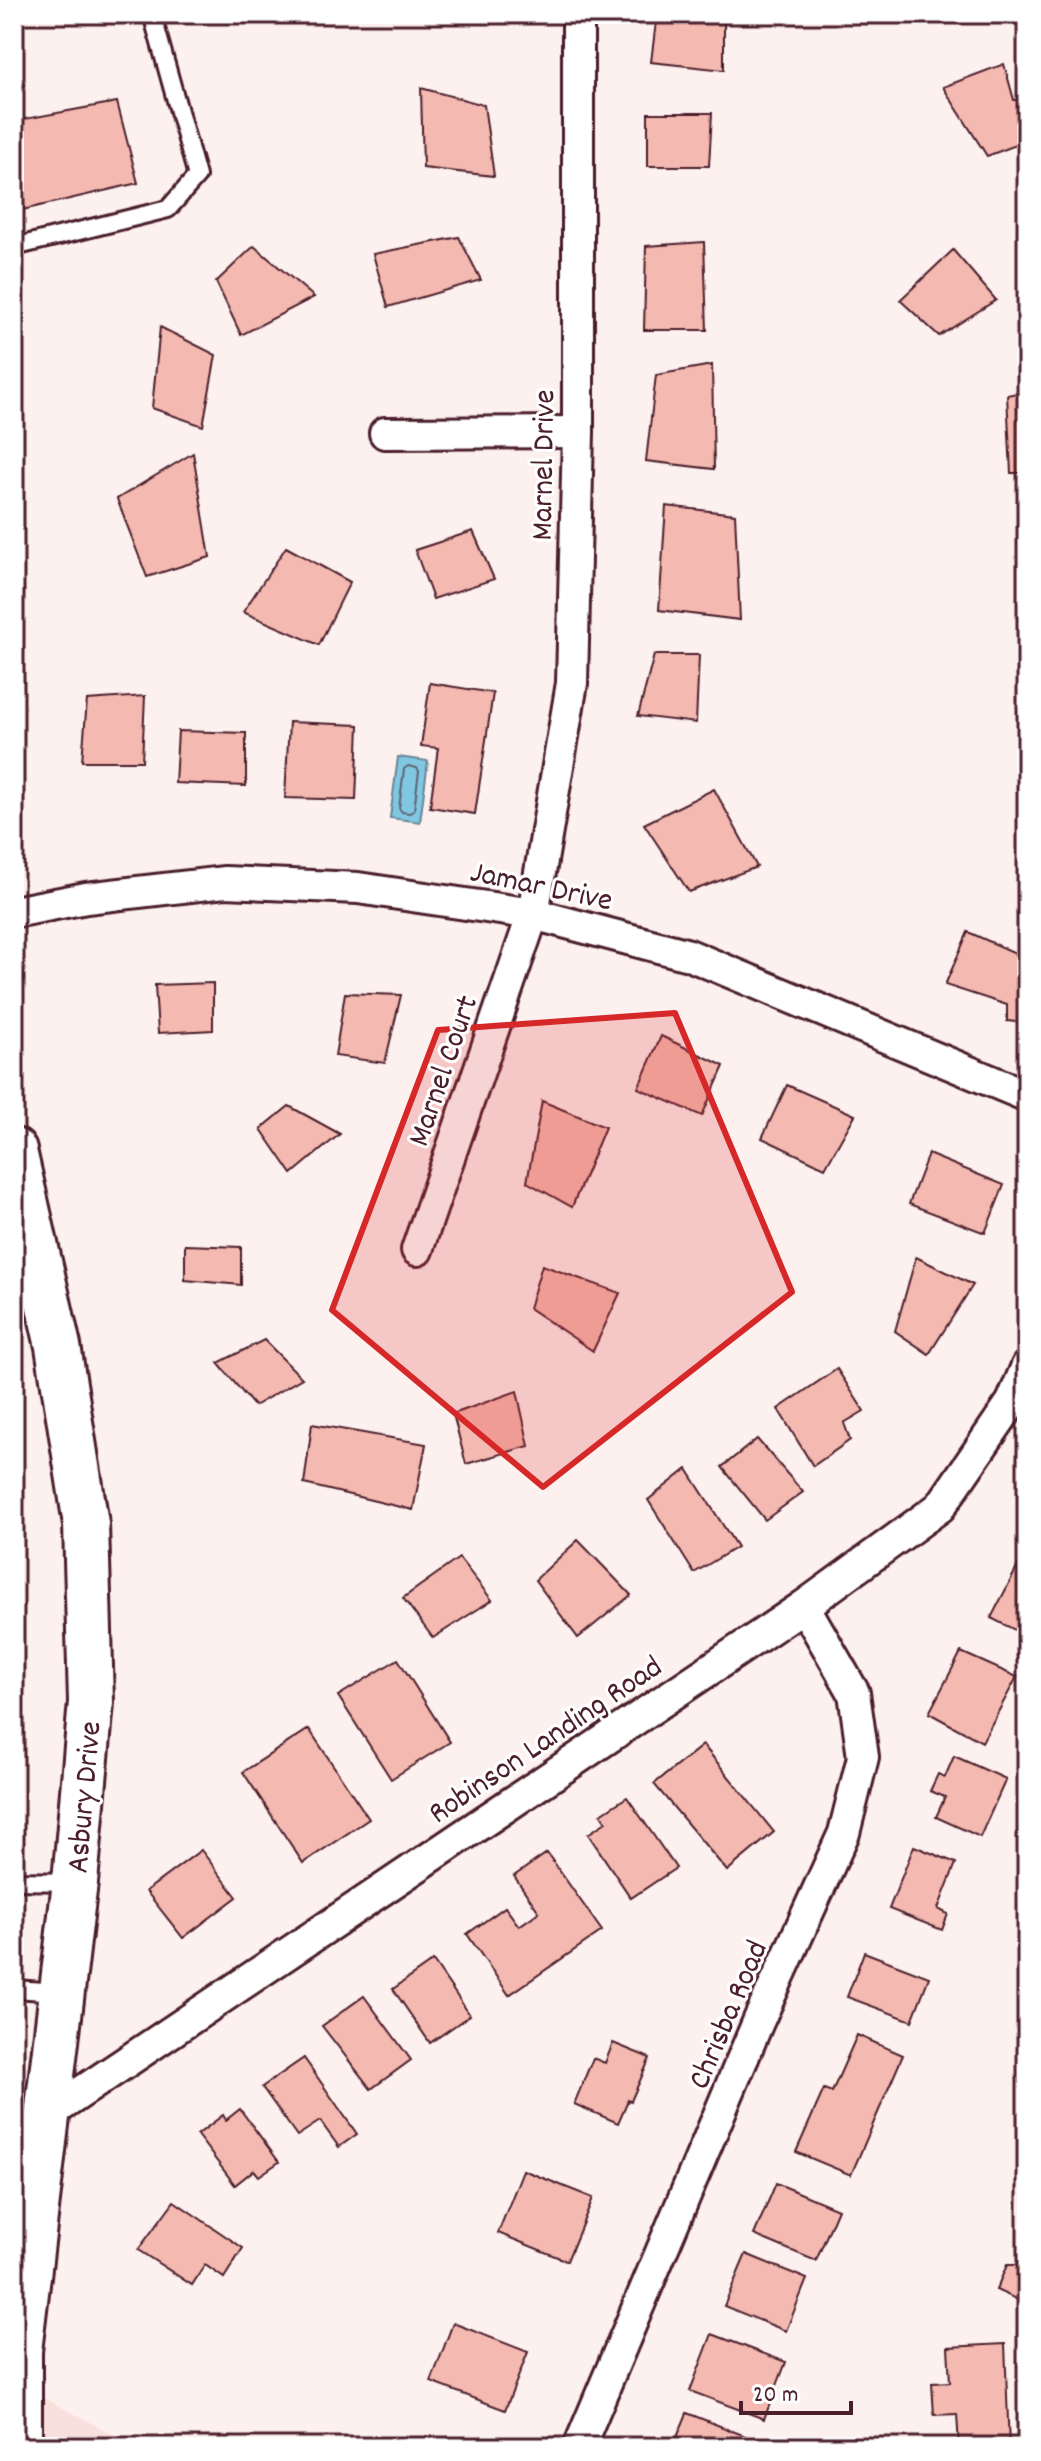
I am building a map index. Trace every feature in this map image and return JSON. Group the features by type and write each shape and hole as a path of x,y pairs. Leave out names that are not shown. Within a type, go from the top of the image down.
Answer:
{"street":[{"name":"Marnel Drive","path":"533,914 572,683 578,432 578,14"},
{"path":"385,433 578,432"},
{"name":"Jamar Drive","path":"14,912 86,898 225,882 358,888 533,914 689,955 1027,1096"},
{"name":"Marnel Court","path":"417,1250 533,914"},
{"name":"Asbury Drive","path":"14,1151 58,1346 86,1524 91,1702 75,1882 19,2351 18,2421"},
{"name":"Robinson Landing Road","path":"46,2116 804,1606 940,1507 1012,1402 1027,1366"},
{"name":"Chrisba Road","path":"579,2447 758,2022 844,1833 863,1757 854,1693 804,1606"}],"lane":[{"path":"14,247 168,209 197,176 152,14"},
{"path":"14,1881 75,1882"},
{"path":"14,1989 60,1992"}],"highlighted area":[{"path":"675,1013 792,1292 543,1487 332,1310 438,1030"}],"shaded area":[{"path":"23,1948 14,2038 14,1949"},
{"path":"14,2382 137,2447 14,2447"}],"water":[{"path":"398,757 428,761 420,822 390,818"}],"building":[{"path":"657,14 724,15 724,70 651,62"},
{"path":"971,14 997,14 993,23"},
{"path":"1004,64 1014,100 1027,100 1027,141 987,156 943,87"},
{"path":"421,88 484,105 494,176 423,168"},
{"path":"117,102 138,183 14,212 14,121"},
{"path":"648,113 712,113 709,166 648,166"},
{"path":"459,237 481,280 388,307 373,254"},
{"path":"704,242 707,330 644,330 646,246"},
{"path":"254,246 314,297 241,335 216,282"},
{"path":"953,250 996,300 939,336 900,300"},
{"path":"160,327 216,355 203,426 152,408"},
{"path":"712,365 714,469 646,461 656,375"},
{"path":"1027,391 1027,473 1011,473 1007,395"},
{"path":"193,453 210,557 147,577 117,499"},
{"path":"666,506 735,514 740,620 659,610"},
{"path":"473,531 494,579 433,599 415,550"},
{"path":"286,547 350,582 319,645 243,612"},
{"path":"654,655 699,655 696,723 638,716"},
{"path":"430,683 493,693 475,814 430,807 438,748 421,746"},
{"path":"145,696 142,761 82,761 87,700"},
{"path":"289,722 359,725 356,800 285,798"},
{"path":"178,731 246,733 246,786 175,783"},
{"path":"714,789 757,867 689,892 644,824"},
{"path":"968,932 1027,958 1027,1023 1007,1021 1007,1005 945,985"},
{"path":"213,983 213,1030 158,1033 155,985"},
{"path":"345,993 401,995 385,1063 335,1056"},
{"path":"661,1036 724,1066 702,1116 638,1088"},
{"path":"787,1085 855,1115 825,1168 762,1138"},
{"path":"542,1101 605,1127 572,1207 527,1182"},
{"path":"289,1106 340,1134 292,1174 261,1129"},
{"path":"928,1154 1004,1185 985,1233 909,1204"},
{"path":"185,1245 241,1247 241,1285 185,1280"},
{"path":"916,1257 973,1285 929,1354 895,1331"},
{"path":"542,1265 620,1293 593,1351 529,1308"},
{"path":"264,1340 302,1378 254,1406 218,1363"},
{"path":"837,1369 864,1411 844,1423 850,1440 813,1466 778,1409"},
{"path":"517,1391 529,1446 466,1464 453,1414"},
{"path":"312,1424 426,1444 413,1510 304,1484"},
{"path":"757,1439 803,1492 765,1520 722,1467"},
{"path":"687,1469 737,1547 694,1573 648,1500"},
{"path":"578,1540 631,1595 578,1638 535,1580"},
{"path":"459,1558 492,1600 433,1638 403,1598"},
{"path":"1022,1558 1027,1560 1027,1636 991,1618"},
{"path":"961,1652 1017,1677 982,1742 929,1713"},
{"path":"398,1659 450,1742 391,1779 338,1696"},
{"path":"309,1729 369,1819 303,1863 243,1772"},
{"path":"703,1745 774,1832 727,1871 654,1784"},
{"path":"954,1756 1006,1779 980,1837 936,1817 945,1797 930,1791 938,1774 945,1777"},
{"path":"627,1797 676,1868 631,1898 588,1834 606,1822 601,1814"},
{"path":"914,1846 956,1863 938,1909 948,1914 942,1930 889,1909"},
{"path":"201,1850 237,1897 183,1938 146,1891"},
{"path":"547,1853 602,1931 509,1995 467,1934 505,1907 519,1926 539,1912 514,1876"},
{"path":"864,1952 929,1977 912,2021 847,1997"},
{"path":"433,1961 470,2015 430,2043 393,1989"},
{"path":"364,1996 411,2060 371,2089 322,2026"},
{"path":"857,2035 903,2055 851,2175 796,2152 824,2089 832,2092"},
{"path":"613,2043 650,2058 618,2123 574,2104 593,2058 605,2063"},
{"path":"304,2058 357,2134 339,2147 320,2121 297,2136 262,2087"},
{"path":"240,2109 279,2162 259,2176 254,2170 235,2185 197,2135 223,2115 226,2120"},
{"path":"523,2170 593,2198 567,2261 498,2233"},
{"path":"776,2183 838,2209 816,2261 754,2235"},
{"path":"174,2201 243,2248 224,2278 205,2265 192,2285 138,2250"},
{"path":"746,2254 807,2279 786,2331 724,2306"},
{"path":"1007,2265 1027,2265 1027,2304 996,2290"},
{"path":"453,2323 528,2352 505,2410 431,2382"},
{"path":"712,2334 786,2362 764,2419 690,2391"},
{"path":"1005,2344 1009,2447 959,2447 957,2414 934,2415 932,2383 950,2382 948,2347"},
{"path":"687,2413 748,2437 744,2447 673,2447"}]}
